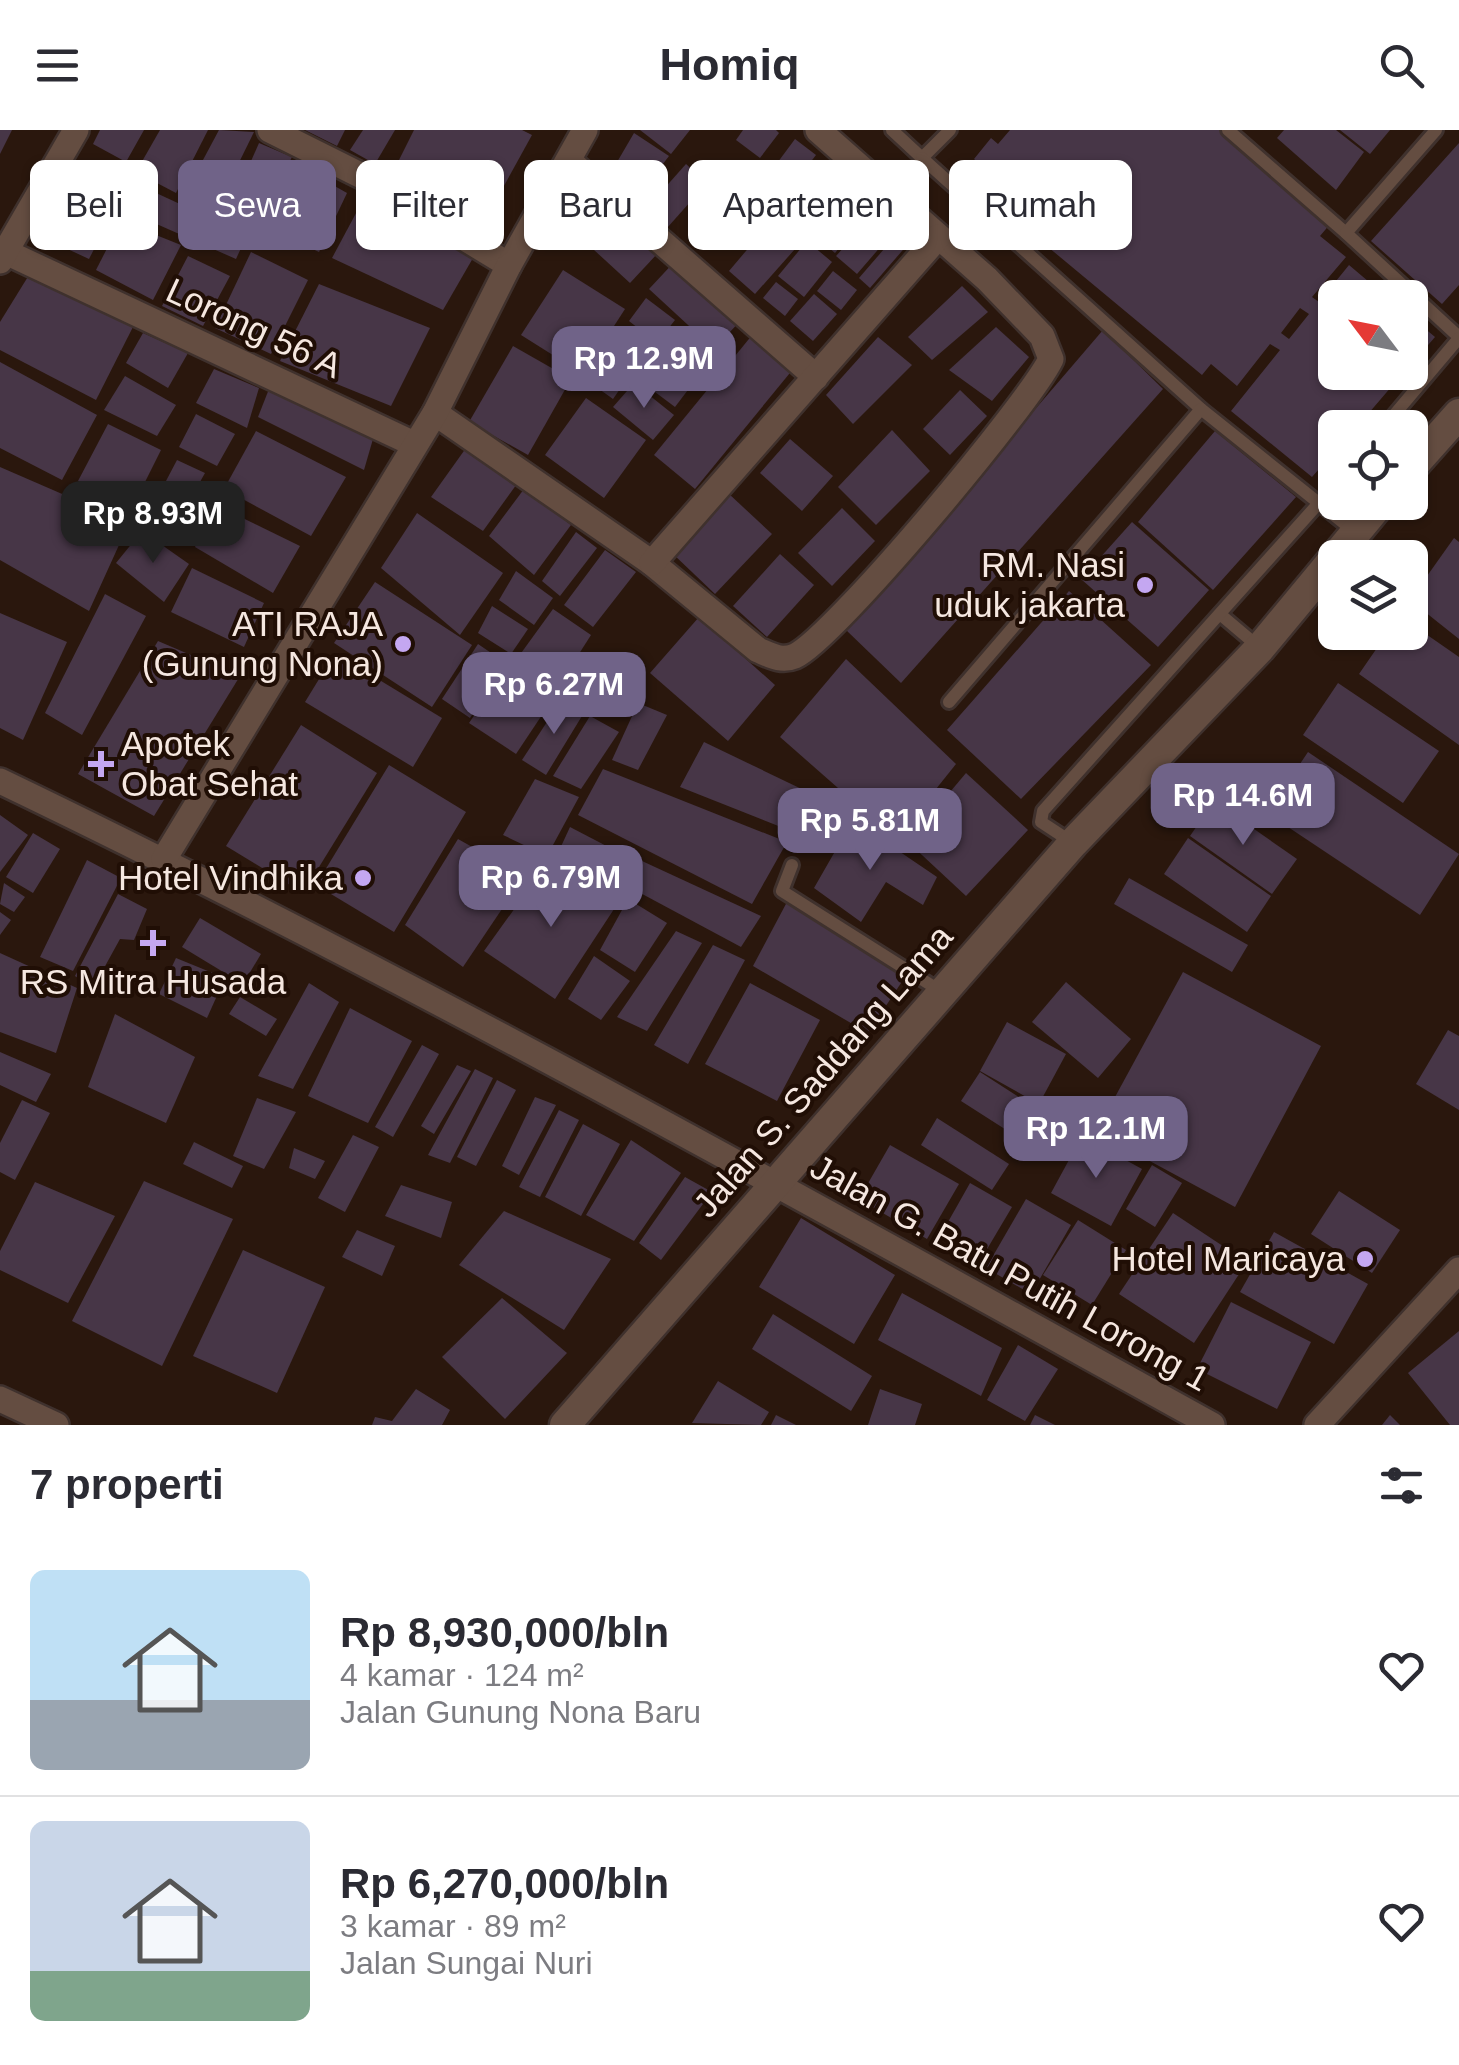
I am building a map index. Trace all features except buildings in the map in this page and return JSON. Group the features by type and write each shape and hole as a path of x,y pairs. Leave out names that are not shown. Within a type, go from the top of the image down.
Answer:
{"main road":[{"path":"1428,449 1459,414"},
{"name":"Jalan S. Saddang Lama","path":"565,1425 1073,843 1260,648 1365,520"}],"street":[{"path":"4,257 76,130"},
{"path":"270,130 364,177 509,265"},
{"path":"569,160 586,130"},
{"path":"435,413 652,563 758,650 778,658 794,656 822,634 956,485 1039,383 1051,359 1042,336 818,130"},
{"path":"652,563 938,237"},
{"path":"164,860 435,413 524,239"},
{"path":"668,247 816,377"},
{"name":"Lorong 56 A","path":"4,257 414,444"},
{"name":"Jalan G. Batu Putih Lorong 1","path":"0,781 164,860 774,1183 1212,1425"},
{"path":"1316,1425 1459,1270"},
{"path":"0,1399 56,1425"}],"lane":[{"path":"892,130 1201,410 1318,503"},
{"path":"922,158 950,130"},
{"path":"1228,130 1459,337 1399,410"},
{"path":"1346,233 1436,130"},
{"path":"949,702 1201,410"},
{"path":"1073,843 1041,822 1042,811 1318,505"},
{"path":"1340,520 1355,532"},
{"path":"1221,615 1260,648"},
{"path":"792,864 782,891 942,992"}],"place":[{"name":"RM. Nasi uduk jakarta","path":"1145,585"},
{"name":"ATI RAJA (Gunung Nona)","path":"403,644"},
{"name":"Apotek Obat Sehat","path":"101,764"},
{"name":"Hotel Vindhika","path":"363,878"},
{"name":"RS Mitra Husada","path":"153,943"},
{"name":"Hotel Maricaya","path":"1365,1259"}]}
